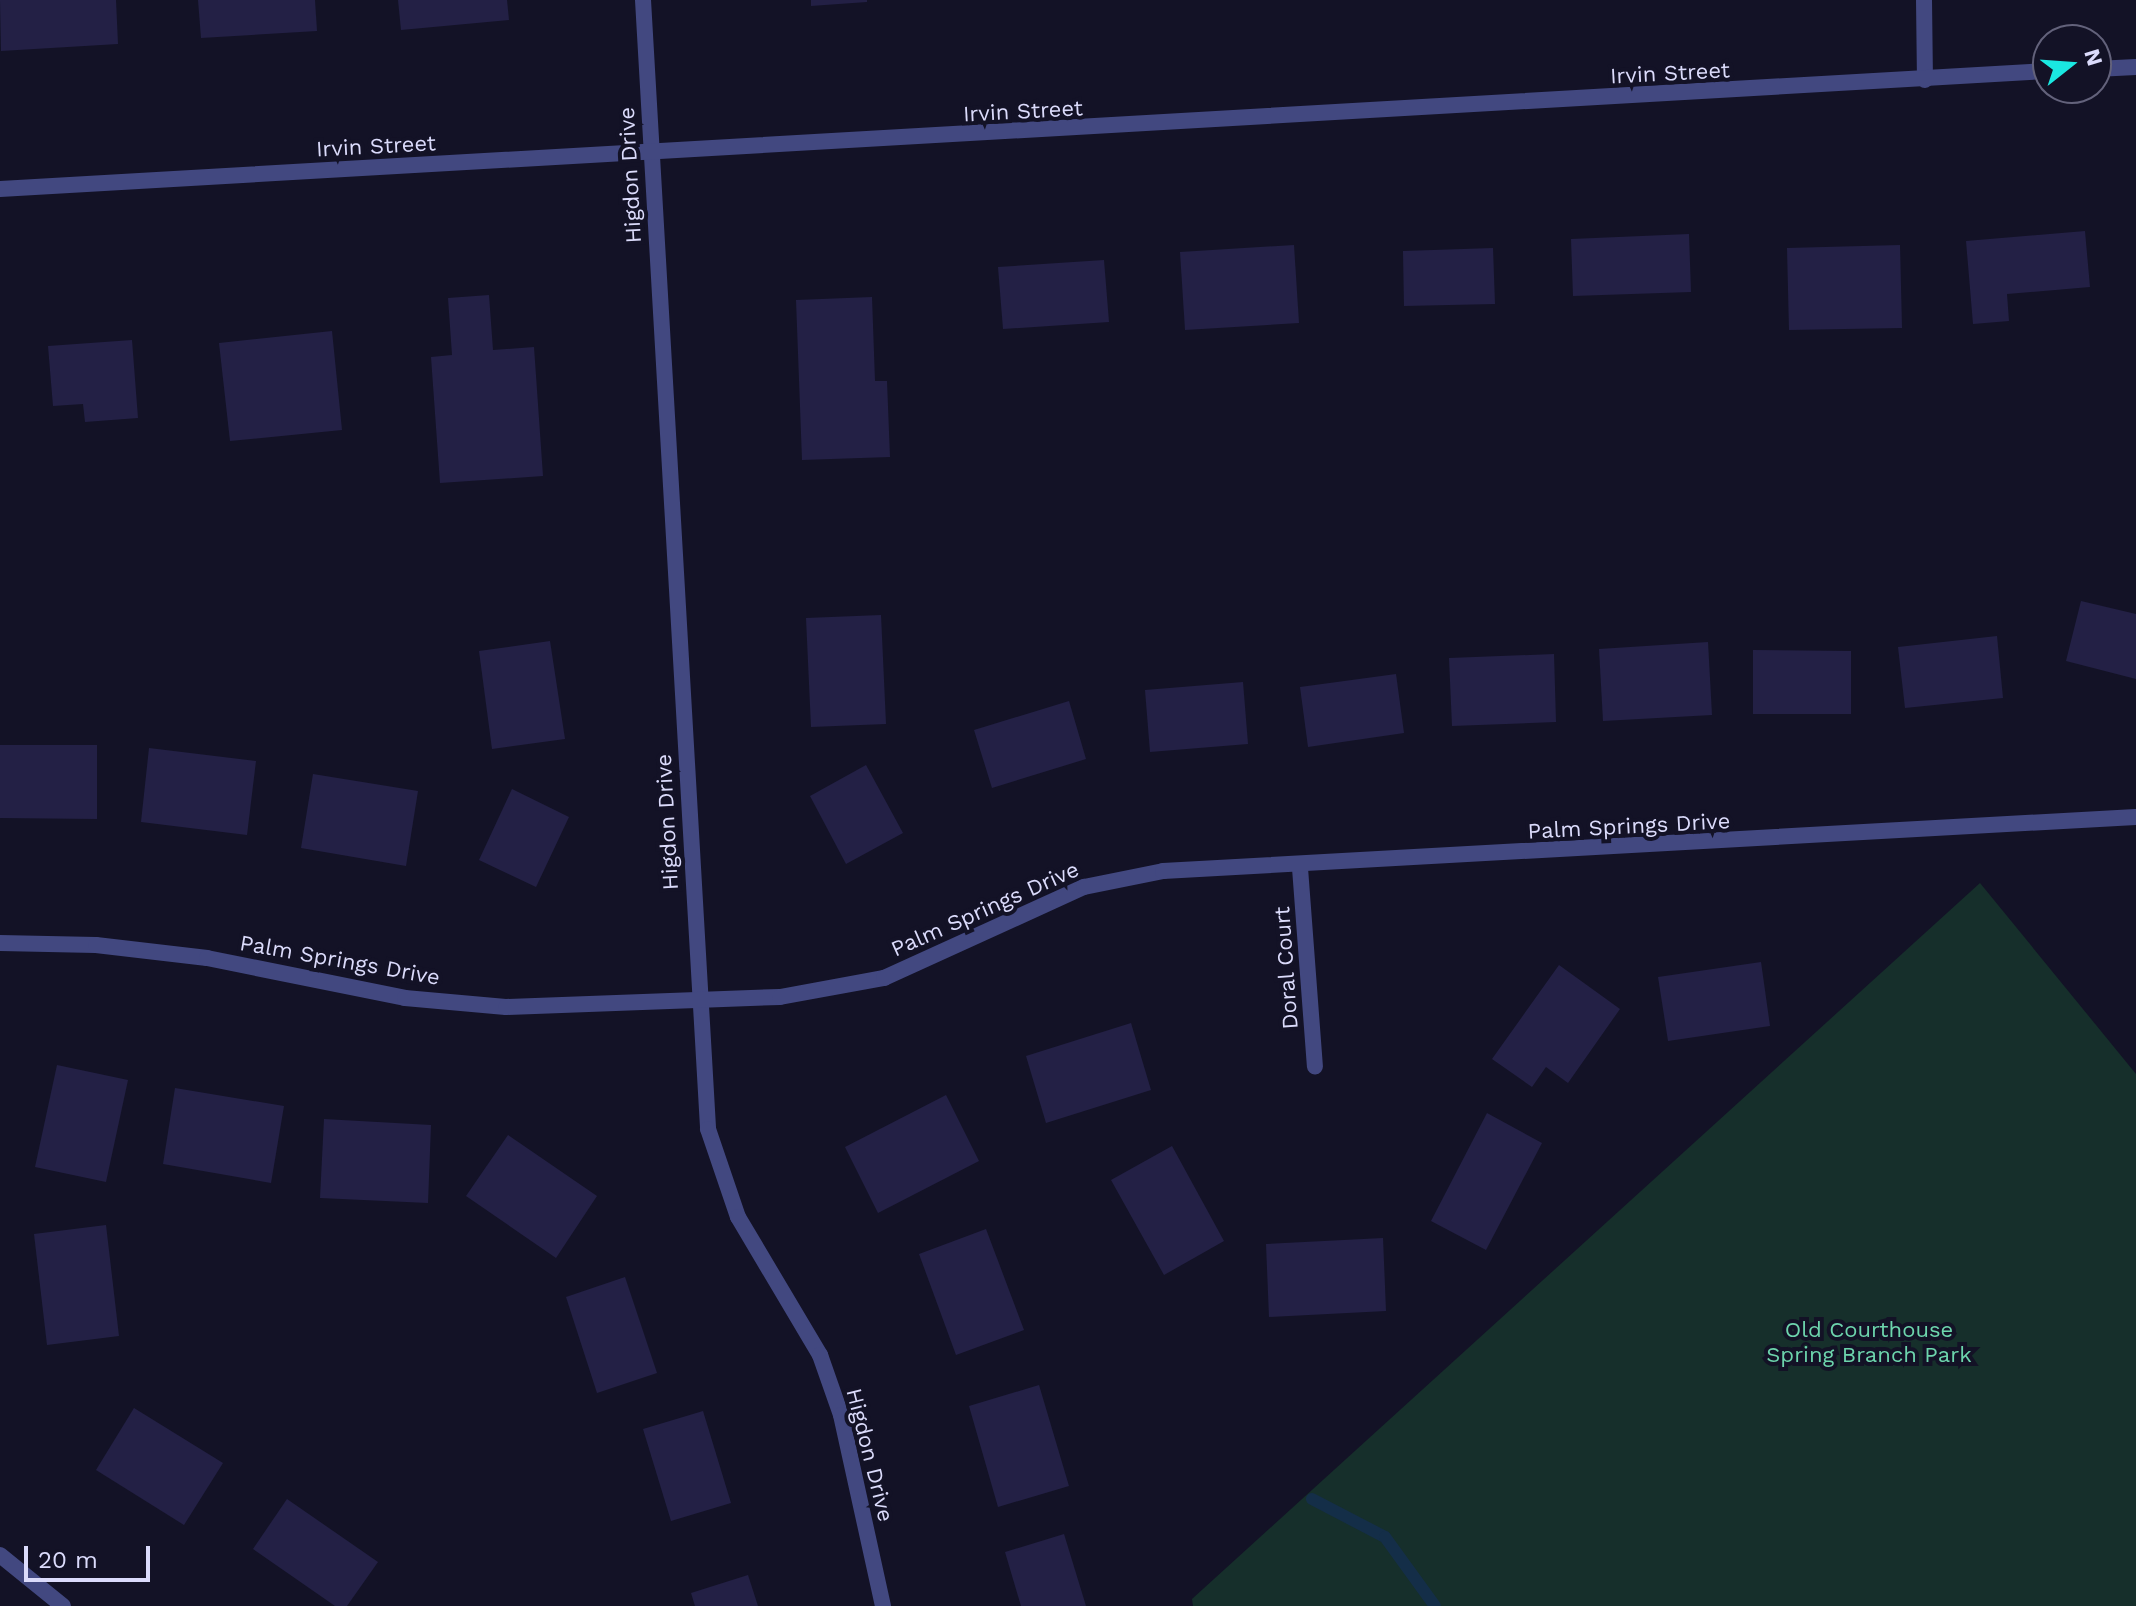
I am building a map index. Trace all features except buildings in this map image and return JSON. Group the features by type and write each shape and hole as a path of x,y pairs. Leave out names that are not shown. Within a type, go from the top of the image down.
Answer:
{"street":[{"name":"Higdon Drive","path":"643,0 708,1129 719,1174 738,1217 820,1355 841,1415 883,1606"},
{"path":"1924,0 1925,80"},
{"path":"2112,68 2136,67"},
{"name":"Irvin Street","path":"0,189 2032,72"},
{"name":"Palm Springs Drive","path":"0,943 96,945 207,958 405,998 506,1007 780,997 884,978 1084,887 1163,871 1300,868 2136,817"},
{"name":"Doral Court","path":"1300,868 1315,1066"},
{"path":"0,1555 63,1606"}],"green space":[{"name":"Old Courthouse Spring Branch Park","path":"1980,883 2136,1074 2136,1606 1193,1606 1192,1599"}],"waterway":[{"path":"1312,1499 1385,1537 1435,1606"}]}
